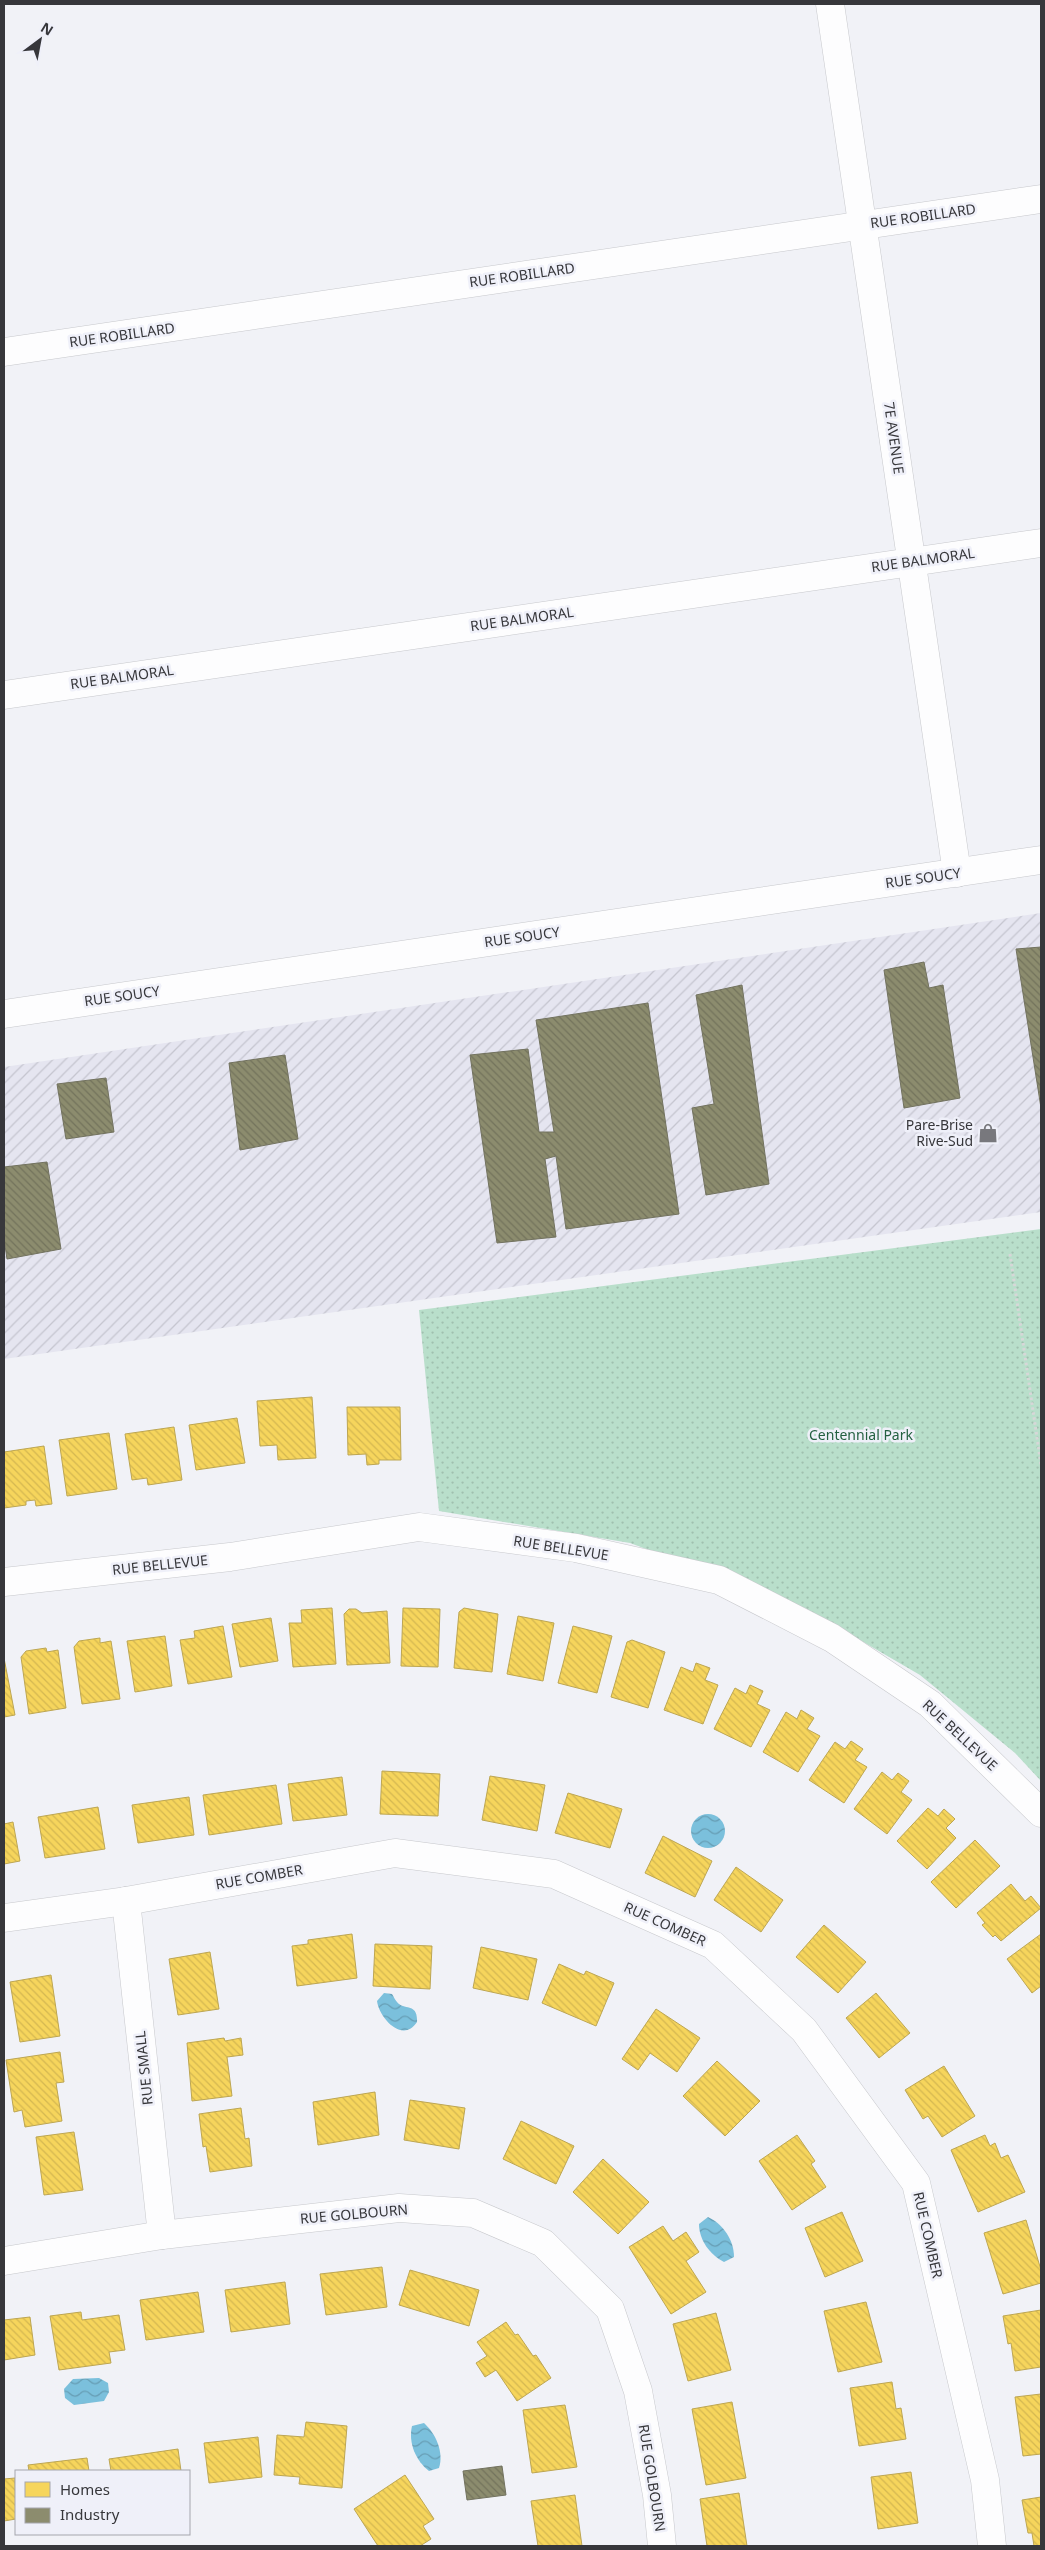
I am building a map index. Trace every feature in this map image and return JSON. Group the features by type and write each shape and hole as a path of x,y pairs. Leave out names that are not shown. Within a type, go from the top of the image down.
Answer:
{"street":[{"name":"7E AVENUE","path":"830,4 957,873"},
{"name":"RUE ROBILLARD","path":"4,352 1041,199"},
{"name":"RUE BALMORAL","path":"4,695 1041,543"},
{"name":"RUE SOUCY","path":"4,1014 1041,860"},
{"name":"RUE BELLEVUE","path":"4,1582 230,1557 419,1527 576,1548 719,1580 832,1638 930,1704 1041,1813"},
{"name":"RUE COMBER","path":"4,1918 126,1901 395,1853 554,1874 713,1945 804,2030 916,2183 985,2480 992,2546"},
{"name":"RUE SMALL","path":"126,1901 162,2235"},
{"name":"RUE GOLBOURN","path":"4,2261 162,2235 399,2208 472,2213 543,2243 610,2309 638,2391 658,2495 662,2546"}],"path":[{"path":"1010,1254 1041,1465"}],"shaded area":[{"path":"1041,913 1041,1212 4,1359 4,1067"}],"green space":[{"name":"Centennial Park","path":"1041,1229 1041,1781 1015,1753 920,1675 805,1608 630,1543 439,1511 419,1310"}],"water":[{"path":"708,1814 720,1819 725,1831 720,1843 708,1848 696,1843 691,1831 696,1819"},
{"path":"384,1993 392,1994 400,2005 413,2009 417,2016 417,2022 411,2028 399,2030 392,2026 382,2015 377,2001"},
{"path":"708,2217 723,2228 730,2239 734,2257 724,2262 710,2251 701,2236 699,2224"},
{"path":"99,2378 108,2383 109,2392 104,2401 74,2405 65,2398 64,2389 73,2379"},
{"path":"424,2423 432,2432 440,2450 439,2468 429,2471 417,2457 411,2439 412,2426"}],"building: Homes":[{"path":"312,1397 316,1458 278,1460 277,1445 260,1446 257,1401"},
{"path":"347,1407 400,1407 401,1460 379,1460 379,1464 367,1465 366,1454 348,1455"},
{"path":"237,1418 245,1463 196,1470 189,1425"},
{"path":"174,1427 182,1480 148,1485 147,1478 132,1480 125,1434"},
{"path":"109,1433 117,1489 67,1496 59,1440"},
{"path":"44,1446 52,1504 36,1506 35,1500 26,1501 26,1505 4,1508 4,1452"},
{"path":"332,1608 336,1664 293,1667 289,1623 302,1623 301,1610"},
{"path":"403,1608 440,1609 438,1667 401,1666"},
{"path":"464,1608 498,1614 492,1672 454,1668 459,1612"},
{"path":"349,1609 356,1609 362,1613 387,1611 390,1663 347,1665 344,1614"},
{"path":"518,1616 554,1623 543,1681 507,1674"},
{"path":"271,1618 278,1661 240,1667 232,1624"},
{"path":"223,1626 232,1677 188,1684 180,1640 195,1638 194,1631"},
{"path":"573,1626 612,1636 597,1693 558,1683"},
{"path":"165,1636 172,1686 135,1692 127,1641"},
{"path":"100,1638 100,1643 111,1641 120,1699 82,1704 74,1647 79,1641"},
{"path":"632,1640 665,1652 648,1708 611,1697 627,1642"},
{"path":"46,1648 47,1652 58,1650 66,1708 29,1714 21,1657 26,1651"},
{"path":"4,1658 15,1715 4,1717"},
{"path":"696,1663 710,1668 705,1680 718,1685 703,1724 664,1710 681,1667 693,1672"},
{"path":"750,1685 763,1691 757,1704 770,1710 751,1747 714,1729 735,1688 746,1694"},
{"path":"801,1710 814,1718 807,1729 820,1736 798,1772 763,1752 786,1712 797,1719"},
{"path":"851,1741 863,1749 855,1760 867,1767 844,1803 809,1780 835,1742 845,1749"},
{"path":"382,1771 440,1774 438,1816 380,1814"},
{"path":"882,1772 892,1780 898,1773 909,1781 901,1792 912,1800 887,1834 854,1809"},
{"path":"490,1776 545,1785 537,1831 482,1820"},
{"path":"342,1777 347,1815 293,1821 288,1784"},
{"path":"276,1785 282,1824 209,1835 203,1795"},
{"path":"568,1793 622,1809 610,1848 555,1833"},
{"path":"189,1797 194,1835 138,1843 132,1805"},
{"path":"98,1807 105,1849 45,1858 38,1817"},
{"path":"928,1808 938,1816 944,1809 955,1819 946,1828 956,1838 927,1869 897,1841"},
{"path":"13,1822 20,1861 4,1864 4,1824"},
{"path":"663,1836 712,1861 695,1897 645,1873"},
{"path":"975,1840 1000,1866 956,1908 931,1882"},
{"path":"736,1867 783,1900 761,1932 714,1900"},
{"path":"1011,1884 1025,1901 1031,1896 1041,1908 1001,1941 995,1935 993,1937 982,1925 985,1923 977,1913"},
{"path":"824,1925 866,1962 838,1993 796,1957"},
{"path":"352,1934 357,1978 297,1986 292,1946 308,1944 308,1940"},
{"path":"1041,1934 1041,1986 1032,1993 1007,1959"},
{"path":"375,1944 432,1946 430,1989 373,1986"},
{"path":"481,1947 537,1959 528,2000 473,1988"},
{"path":"210,1952 219,2009 178,2015 169,1959"},
{"path":"559,1964 584,1975 586,1971 614,1983 596,2026 542,2003"},
{"path":"51,1975 60,2036 20,2042 10,1982"},
{"path":"876,1993 910,2033 879,2058 846,2018"},
{"path":"656,2009 700,2038 677,2072 650,2053 638,2070 622,2059"},
{"path":"224,2038 225,2041 241,2038 243,2055 227,2057 232,2096 192,2101 187,2043"},
{"path":"60,2052 64,2082 56,2083 62,2121 25,2127 22,2110 14,2112 6,2060"},
{"path":"717,2061 760,2101 725,2136 683,2096"},
{"path":"944,2066 975,2116 942,2137 928,2116 923,2119 905,2090"},
{"path":"375,2092 379,2135 318,2145 313,2102"},
{"path":"410,2100 465,2108 459,2149 404,2140"},
{"path":"241,2108 245,2139 249,2138 252,2166 210,2172 206,2146 203,2147 199,2114"},
{"path":"521,2121 574,2146 556,2184 503,2159"},
{"path":"74,2132 83,2190 44,2195 36,2137"},
{"path":"797,2135 815,2161 811,2164 826,2187 792,2210 759,2161"},
{"path":"985,2135 990,2146 995,2143 1001,2158 1008,2155 1025,2192 978,2212 951,2150"},
{"path":"603,2159 649,2202 618,2234 573,2192"},
{"path":"842,2212 863,2261 825,2277 805,2228"},
{"path":"1026,2220 1041,2270 1041,2283 1003,2294 984,2233"},
{"path":"663,2226 673,2241 686,2232 699,2252 686,2261 706,2292 671,2314 629,2247"},
{"path":"382,2267 387,2307 326,2315 320,2274"},
{"path":"410,2270 479,2290 469,2326 399,2305"},
{"path":"285,2282 290,2324 231,2332 225,2290"},
{"path":"198,2292 204,2332 146,2340 140,2300"},
{"path":"866,2302 882,2362 838,2372 824,2311"},
{"path":"1041,2310 1041,2367 1015,2371 1011,2343 1008,2344 1003,2316"},
{"path":"81,2312 82,2320 119,2315 125,2350 109,2352 111,2363 59,2370 50,2316"},
{"path":"716,2313 731,2370 688,2381 673,2324"},
{"path":"30,2317 35,2355 4,2360 4,2320"},
{"path":"506,2322 515,2335 518,2334 533,2356 536,2355 551,2378 517,2401 496,2370 485,2377 476,2363 487,2356 477,2342"},
{"path":"892,2382 896,2409 901,2408 906,2439 859,2446 850,2388"},
{"path":"1041,2394 1041,2454 1023,2456 1015,2397"},
{"path":"732,2402 746,2478 706,2485 692,2409"},
{"path":"565,2405 577,2467 532,2473 523,2410"},
{"path":"306,2422 347,2426 342,2488 299,2484 300,2477 274,2475 277,2435 304,2437"},
{"path":"258,2437 262,2477 209,2483 204,2443"},
{"path":"178,2449 181,2470 111,2470 109,2459"},
{"path":"87,2458 89,2470 29,2470 28,2465"},
{"path":"911,2472 918,2523 878,2529 871,2477"},
{"path":"405,2475 434,2519 423,2526 431,2539 420,2546 378,2546 354,2509"},
{"path":"15,2478 15,2519 4,2521 4,2479"},
{"path":"739,2493 747,2546 707,2546 700,2499"},
{"path":"575,2495 582,2546 538,2546 531,2501"},
{"path":"1041,2497 1041,2546 1034,2546 1032,2533 1028,2533 1022,2500"}],"building: Industry":[{"path":"1041,947 1041,1108 1016,949"},
{"path":"924,962 929,988 943,985 960,1098 904,1108 884,970"},
{"path":"742,985 769,1184 706,1195 692,1108 714,1104 696,995"},
{"path":"648,1003 679,1214 566,1229 556,1156 545,1159 556,1237 497,1243 470,1055 528,1049 539,1132 554,1132 536,1020"},
{"path":"285,1055 298,1139 240,1150 229,1063"},
{"path":"106,1078 114,1132 66,1139 57,1084"},
{"path":"47,1162 61,1249 7,1259 4,1239 4,1167"},
{"path":"502,2466 506,2495 467,2500 463,2471"}],"place":[{"name":"Pare-Brise Rive-Sud","path":"988,1133"}]}
